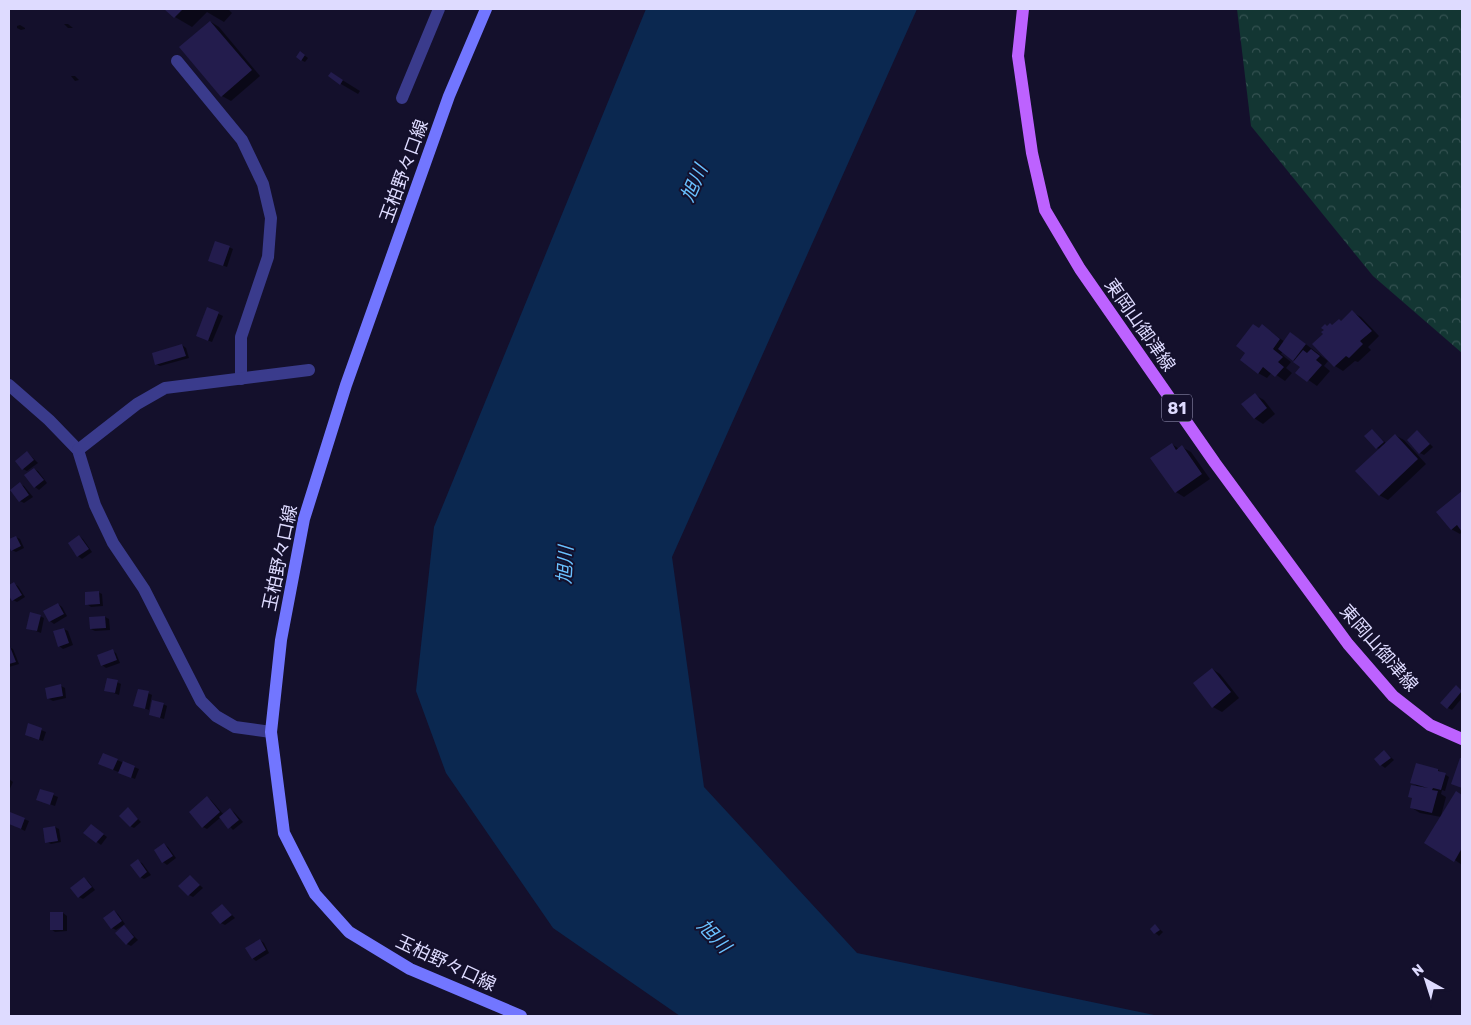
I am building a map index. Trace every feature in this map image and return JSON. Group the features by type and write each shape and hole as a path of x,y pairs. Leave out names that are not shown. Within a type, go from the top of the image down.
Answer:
{"main road":[{"name":"玉柏野々口線","path":"486,9 442,114 346,384 304,519 281,640 272,732 284,833 315,894 349,932 410,969 521,1016"},
{"name":"東岡山御津線","path":"1023,9 1018,56 1032,153 1045,210 1080,269 1215,464 1348,644 1393,696 1430,725 1462,739"}],"street":[{"path":"402,98 439,9"},
{"path":"178,61 242,140 263,184 271,218 268,258 240,337 241,379"},
{"path":"78,450 137,404 165,388 309,370"},
{"path":"9,385 49,420 78,450 95,505 112,543 144,588 201,701 216,716 235,727 272,732"}],"green space":[{"path":"1237,9 1462,9 1462,353 1373,276 1251,126"}],"water":[{"name":"旭川","path":"646,9 917,9 672,557 704,787 857,953 1159,1016 680,1016 553,928 446,773 416,691 434,527"}],"building":[{"path":"164,9 183,9 174,18"},
{"path":"210,21 252,70 221,97 179,47"},
{"path":"300,51 305,55 301,61 296,57"},
{"path":"331,72 343,80 340,85 328,76"},
{"path":"215,241 230,246 223,266 208,261"},
{"path":"207,307 219,312 208,341 196,336"},
{"path":"1352,310 1372,331 1360,341 1363,344 1349,358 1346,356 1334,367 1312,344 1323,334 1321,332 1324,330 1321,328 1325,324 1327,326 1330,323 1332,325 1339,319 1341,321"},
{"path":"1253,324 1259,328 1262,324 1280,339 1273,349 1283,357 1278,362 1284,367 1275,377 1263,367 1258,374 1240,360 1245,353 1236,346"},
{"path":"1290,332 1306,344 1293,361 1278,349"},
{"path":"182,344 186,356 155,365 152,353"},
{"path":"1311,349 1320,356 1316,360 1322,365 1307,382 1295,373 1300,367 1293,362 1303,350 1307,353"},
{"path":"1255,393 1267,408 1254,419 1241,404"},
{"path":"1372,429 1384,442 1376,449 1364,436"},
{"path":"1417,430 1430,444 1419,454 1407,440"},
{"path":"1395,434 1418,459 1379,496 1355,471"},
{"path":"1172,443 1176,450 1182,445 1202,474 1175,493 1150,458"},
{"path":"27,451 34,460 22,470 15,461"},
{"path":"34,468 44,480 34,488 24,475"},
{"path":"20,482 29,495 19,502 10,490"},
{"path":"1462,491 1462,532 1457,525 1451,530 1436,512"},
{"path":"79,535 89,549 77,557 68,543"},
{"path":"16,536 21,546 11,551 9,539"},
{"path":"14,582 22,595 12,601 9,596 9,585"},
{"path":"99,591 100,604 85,605 85,592"},
{"path":"58,603 64,614 49,622 43,611"},
{"path":"30,612 41,615 37,631 26,629"},
{"path":"105,616 106,628 90,629 89,617"},
{"path":"64,628 69,643 58,647 53,631"},
{"path":"9,644 16,662 9,664"},
{"path":"113,649 117,660 101,666 97,655"},
{"path":"1212,668 1231,692 1212,708 1193,683"},
{"path":"107,678 118,680 115,693 104,691"},
{"path":"61,684 63,696 47,699 45,688"},
{"path":"1456,685 1462,691 1447,709 1440,703"},
{"path":"138,689 149,691 145,709 133,706"},
{"path":"152,700 164,703 160,718 149,715"},
{"path":"28,723 42,728 39,740 25,735"},
{"path":"1384,750 1391,758 1380,766 1374,759"},
{"path":"103,753 118,759 113,770 98,764"},
{"path":"1460,758 1462,758 1462,788 1451,784"},
{"path":"123,761 135,766 131,778 118,773"},
{"path":"1416,763 1446,773 1441,790 1433,788 1432,790 1438,791 1432,813 1410,808 1412,798 1408,797 1411,785 1428,788 1410,783"},
{"path":"40,789 54,793 50,805 36,800"},
{"path":"1456,791 1462,795 1462,848 1454,862 1424,843"},
{"path":"207,796 220,812 202,828 189,812"},
{"path":"128,807 138,819 130,827 119,816"},
{"path":"230,808 239,820 228,829 219,817"},
{"path":"10,812 25,818 21,829 9,824"},
{"path":"91,824 104,834 96,843 83,833"},
{"path":"55,826 58,841 45,843 43,828"},
{"path":"164,843 173,856 162,863 154,850"},
{"path":"138,859 147,872 140,878 130,865"},
{"path":"190,875 200,885 188,896 178,886"},
{"path":"84,877 92,887 78,898 70,888"},
{"path":"222,904 232,915 220,924 211,913"},
{"path":"114,910 122,921 111,929 103,918"},
{"path":"50,912 63,912 63,930 50,930"},
{"path":"1155,924 1160,930 1154,934 1150,929"},
{"path":"124,925 134,937 126,945 115,933"},
{"path":"260,939 266,950 252,959 245,948"}]}
